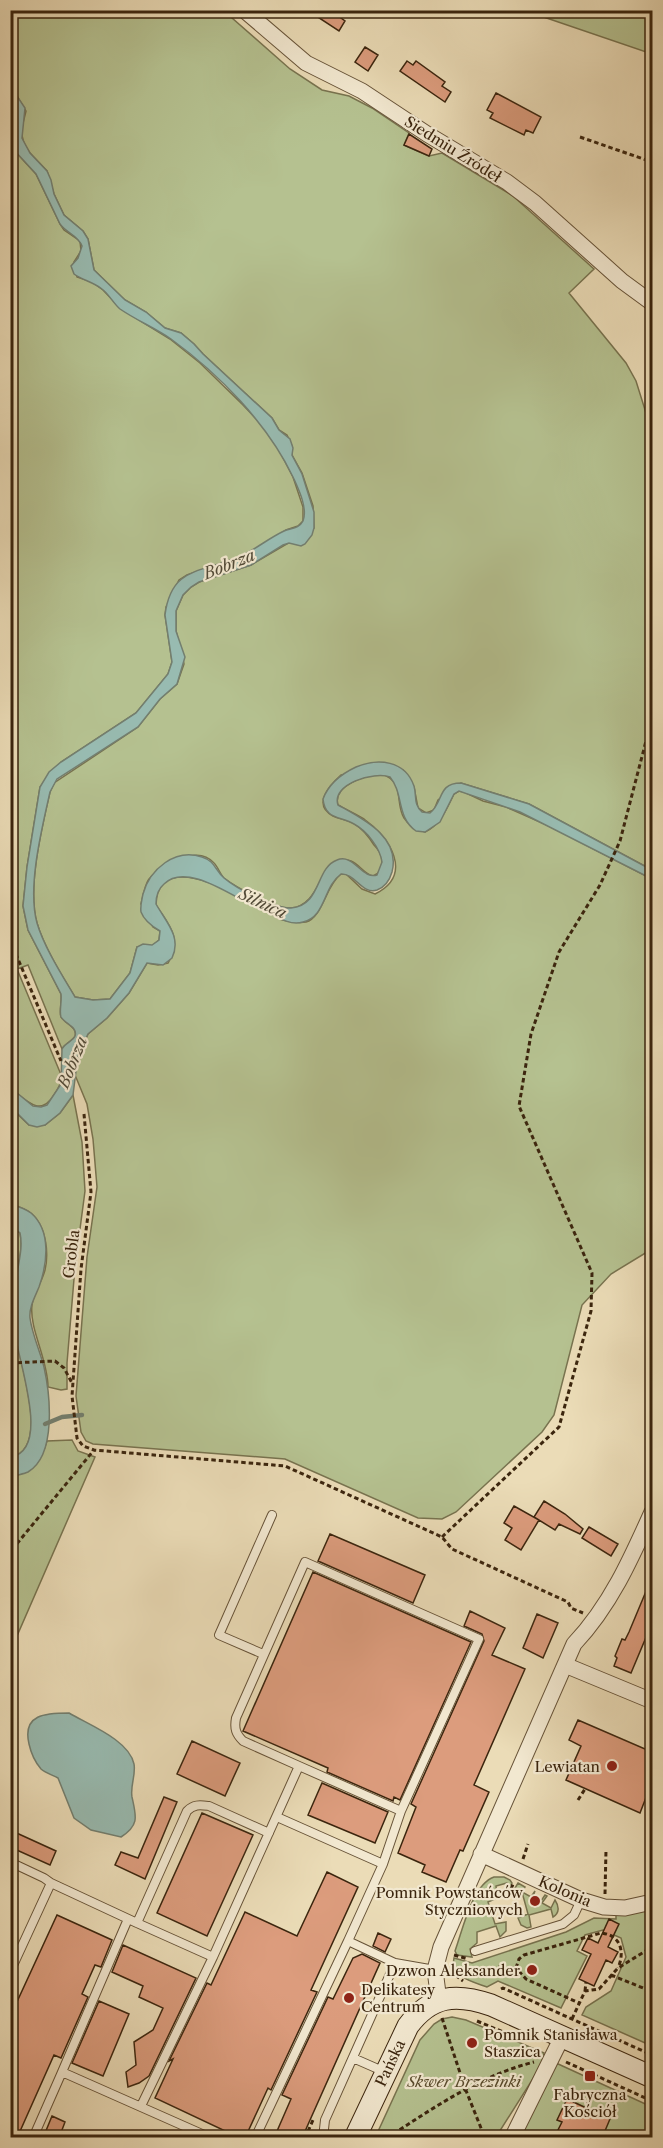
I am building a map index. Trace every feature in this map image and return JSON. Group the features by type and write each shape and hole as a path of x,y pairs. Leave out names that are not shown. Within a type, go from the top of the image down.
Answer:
{"main road":[{"path":"437,2010 450,1998 477,2000 561,2042 652,2077"},
{"name":"Pańska","path":"355,2138 408,2026 421,2011 437,2010"}],"street":[{"name":"Siedmiu Źródeł","path":"244,10 306,63 362,90 427,134 507,182 535,203 622,281 652,303"},
{"path":"437,2010 435,1970 441,1947 481,1854 574,1644 596,1619 610,1597 652,1512"},
{"path":"565,1665 652,1701"},
{"name":"Kolonia","path":"481,1854 581,1900 604,1907 625,1908 652,1902"},
{"path":"512,2138 561,2042"}],"lane":[{"path":"264,1654 219,1635 272,1515"},
{"path":"255,2138 383,1864 401,1811 478,1639 305,1562 236,1718 234,1727 237,1735 243,1741 401,1811"},
{"path":"141,2106 213,1957 299,1766"},
{"path":"137,1923 187,1811 192,1806 209,1806 269,1833"},
{"path":"277,1817 383,1864"},
{"path":"10,1862 213,1957"},
{"path":"10,1972 51,1883"},
{"path":"475,1951 562,1924 574,1915 581,1900"},
{"path":"33,2138 128,1919"},
{"path":"348,1941 395,1963 435,1970"},
{"path":"323,2138 325,2120 395,1963"},
{"path":"353,2058 386,2072"},
{"path":"62,2072 212,2138"}],"path":[{"path":"580,137 652,162"},
{"path":"442,1537 559,1427 591,1311 592,1273 519,1106 531,1034 559,951 600,885 620,841 652,718"},
{"path":"10,940 61,1061"},
{"name":"Grobla","path":"84,1114 91,1192 81,1269 72,1396 76,1435 83,1446 94,1450"},
{"path":"10,1362 55,1361 64,1368 73,1385"},
{"path":"10,1557 15,1546 94,1450 285,1466 442,1537 452,1549 568,1602 571,1608 596,1619"},
{"path":"578,1800 585,1789"},
{"path":"522,1860 528,1844"},
{"path":"606,1850 604,1896 613,1898"},
{"path":"506,1893 510,1892 515,1880"},
{"path":"516,1968 519,1959 524,1955 601,1933 614,1937 620,1947 623,1957 618,1968"},
{"path":"585,1991 599,1989 618,1968 652,1947"},
{"path":"498,1967 504,1970 516,1968"},
{"path":"516,1968 526,1978 579,2003"},
{"path":"611,1975 643,1988"},
{"path":"561,2042 585,1991 586,1982"},
{"path":"539,2004 561,2042 652,2101"},
{"path":"437,2010 442,2017 465,2088 485,2138"},
{"path":"472,2019 523,2041"},
{"path":"387,2138 465,2088 561,2042 652,2055"}],"green space":[{"path":"11,11 224,11 290,69 322,90 349,96 372,108 409,133 404,145 429,156 442,153 513,196 594,269 569,293 626,363 636,381 652,432 652,870 529,804 461,783 438,800 434,810 426,813 418,808 414,787 403,770 341,775 325,795 324,806 327,812 350,821 368,836 378,850 382,861 377,874 370,875 354,862 341,860 327,871 310,898 302,905 291,908 267,902 238,887 224,878 209,858 197,855 185,858 151,876 144,890 141,904 153,927 160,931 159,940 152,946 137,947 130,973 110,999 93,1000 75,997 44,942 34,909 37,858 50,792 54,783 138,727 160,699 177,684 184,664 176,631 176,611 183,595 199,582 251,565 314,528 313,506 302,473 292,455 292,446 287,435 279,430 272,418 181,333 165,328 146,312 125,300 94,270 88,239 83,231 64,215 47,171 24,144 21,131 26,111 17,96 11,93"},
{"path":"526,11 652,11 652,54"},
{"path":"10,110 13,149 36,174 64,230 80,241 81,251 74,262 77,277 92,282 121,309 170,339 200,363 243,405 261,424 278,448 293,477 303,507 303,521 298,526 286,530 258,548 236,558 179,580 166,607 165,615 172,662 168,674 136,713 61,762 40,787 23,906 28,930 61,994 61,1017 75,1030 75,1036 62,1049 28,965 17,969 62,1077 58,1089 49,1102 38,1106 27,1102 10,1088"},
{"path":"382,774 391,779 396,786 405,819 412,826 425,832 439,821 454,794 459,791 464,792 549,826 652,879 652,1249 611,1274 582,1305 554,1415 542,1432 456,1512 442,1519 418,1518 285,1459 93,1444 86,1441 81,1432 76,1396 87,1257 97,1187 87,1104 75,1075 78,1055 88,1034 107,1018 129,993 147,963 158,965 168,963 174,947 174,939 156,902 162,885 174,878 186,877 216,885 279,918 298,922 306,922 316,914 331,886 341,874 346,874 362,889 375,894 387,886 396,867 389,846 374,827 338,805 340,792 352,782"},
{"path":"73,1095 82,1142 85,1191 75,1267 67,1389 61,1390 48,1387 45,1366 33,1324 33,1301 46,1263 43,1233 37,1219 32,1214 11,1204 10,1107 29,1125 45,1125 60,1113"},
{"path":"10,1226 20,1233 21,1238 14,1325 31,1419 30,1437 24,1450 11,1457"},
{"path":"72,1440 78,1451 95,1457 17,1636 11,1676 11,1477 35,1465 47,1441"},
{"path":"494,1877 504,1877 512,1883 509,1889 507,1883 496,1886 497,1898 488,1902 495,1924 506,1922 506,1931 500,1937 496,1926 477,1932 477,1943 470,1949 472,1957 457,1955 455,1951 474,1898 486,1882"},
{"path":"518,1883 525,1887 522,1892 512,1893"},
{"path":"535,1891 530,1904 533,1907 537,1907 545,1895 547,1896 542,1903 551,1908 555,1900 558,1907 557,1913 553,1917 551,1909 529,1915 531,1927 521,1925 518,1918 528,1914 522,1892 531,1897"},
{"path":"652,1910 652,2046 582,2015 586,2007 611,1991 626,1957 621,1938 603,1930 585,1935 577,1951 587,1956 561,2008 498,1981 487,1987 469,1981 459,1974 454,1964 454,1958 472,1963 566,1932 594,1918 616,1919 616,1915"},
{"name":"Skwer Brzezinki","path":"452,2017 466,2020 544,2053 541,2066 496,2137 375,2138 420,2040 434,2024"},
{"path":"556,2063 652,2107 652,2125 647,2137 520,2138"}],"water":[{"path":"11,93 17,96 25,108 22,138 30,153 47,171 64,215 83,231 88,239 94,270 125,300 146,312 165,328 181,333 272,418 279,430 290,439 293,448 292,455 302,474 314,512 314,528 305,544 301,546 289,543 283,545 251,565 199,582 183,595 176,611 176,631 185,657 177,684 160,699 138,727 57,779 50,792 37,858 34,909 44,942 75,997 93,1000 110,999 130,973 137,947 143,944 152,945 159,940 160,931 144,918 141,903 151,876 173,858 182,855 202,857 212,863 224,878 256,898 291,908 308,900 325,870 337,860 348,860 367,874 377,875 382,862 379,851 372,840 354,824 330,814 323,799 336,780 364,764 390,763 404,771 414,786 416,803 422,812 430,813 448,786 461,783 529,804 652,870 652,879 520,812 459,791 454,794 440,822 425,832 416,831 405,819 397,791 390,777 374,776 355,781 341,791 338,805 378,831 391,849 392,872 385,885 372,891 341,874 331,886 316,914 303,922 292,923 218,887 194,878 173,878 164,884 158,893 156,904 174,936 175,950 172,958 163,965 147,963 129,993 107,1018 88,1034 78,1055 73,1095 60,1113 45,1125 37,1127 29,1125 11,1107 11,1088 33,1106 47,1105 61,1084 62,1049 75,1036 75,1030 61,1017 61,994 28,930 23,906 40,787 49,772 61,762 136,713 168,674 172,662 165,615 168,599 181,580 189,574 243,555 278,534 297,527 303,521 304,510 302,498 293,477 270,438 224,384 171,339 120,309 102,289 74,274 71,266 78,258 82,246 78,239 60,224 36,174 13,149"},
{"path":"10,1204 31,1213 38,1220 45,1239 46,1259 39,1287 31,1306 30,1318 44,1367 49,1408 44,1452 37,1464 28,1472 11,1477 11,1457 23,1450 30,1437 31,1419 14,1325 21,1243 20,1233 11,1226"},
{"path":"69,1713 117,1740 131,1755 134,1764 132,1793 135,1820 127,1833 121,1837 91,1830 74,1818 58,1778 41,1769 32,1754 28,1734 29,1726 33,1721 44,1715"}],"building":[{"path":"307,10 330,10 345,21 339,31"},
{"path":"365,47 378,55 368,71 355,62"},
{"path":"407,61 413,65 416,61 445,82 442,86 451,92 445,102 400,71"},
{"path":"496,93 541,117 533,133 526,130 524,135 490,118 493,113 487,110"},
{"path":"409,134 432,149 429,156 404,145"},
{"path":"544,1501 583,1529 580,1534 559,1524 555,1530 534,1517"},
{"path":"514,1506 539,1520 521,1550 505,1540 512,1528 504,1523"},
{"path":"589,1527 618,1544 611,1556 582,1538"},
{"path":"330,1534 425,1575 413,1603 318,1561"},
{"path":"313,1572 471,1642 400,1800 394,1797 393,1801 327,1772 328,1768 243,1731"},
{"path":"652,1577 652,1623 631,1673 614,1666 617,1658 615,1656 622,1639 625,1640 629,1632"},
{"path":"470,1611 505,1628 492,1655 525,1669 474,1785 489,1792 463,1851 460,1850 446,1882 422,1872 425,1865 398,1853 416,1807 411,1804 484,1641 482,1634 464,1626"},
{"path":"537,1614 558,1623 543,1658 523,1648"},
{"name":"Lewiatan","path":"578,1720 652,1752 652,1782 640,1813 566,1780 581,1746 569,1740"},
{"path":"192,1741 240,1763 225,1796 177,1774"},
{"path":"322,1783 388,1812 375,1843 308,1815"},
{"path":"164,1797 177,1802 145,1879 115,1865 121,1852 138,1858"},
{"path":"202,1813 253,1835 207,1936 157,1913"},
{"path":"10,1830 56,1851 50,1865 10,1847"},
{"path":"327,1872 358,1887 311,1990 317,1992 271,2090 268,2088 245,2138 240,2138 155,2098 173,2059 169,2061 207,1983 211,1985 245,1912 297,1936"},
{"path":"57,1915 112,1940 101,1967 95,1965 82,1994 88,1997 61,2058 54,2055 17,2138 10,2138 10,2017"},
{"path":"609,1919 619,1924 608,1947 618,1952 612,1963 606,1960 594,1986 579,1979 591,1954 582,1950 588,1938 598,1943"},
{"path":"378,1933 391,1939 385,1952 373,1946"},
{"path":"123,1945 196,1978 149,2076 128,2087 126,2072 136,2065 134,2042 153,2030 163,2008 139,1997 143,1986 112,1972"},
{"path":"362,1954 380,1963 302,2138 274,2138 291,2099 282,2095 328,1997 333,1999 353,1958"},
{"path":"99,2001 129,2014 103,2076 72,2063"},
{"path":"567,2099 610,2119 602,2138 576,2138 558,2130 562,2122 557,2120"},
{"path":"52,2116 65,2122 59,2138 43,2138"}],"waterway":[{"path":"45,1424 62,1417 82,1415"}],"place":[{"name":"Lewiatan","path":"612,1766"},
{"name":"Pomnik Powstańców Styczniowych","path":"535,1901"},
{"name":"Dzwon Aleksander","path":"532,1970"},
{"name":"Delikatesy Centrum","path":"349,1998"},
{"name":"Pomnik Stanisława Staszica","path":"472,2043"},
{"name":"Fabryczna Kościół","path":"590,2076"}],"water label":[{"name":"Bobrza","path":"229,564"},
{"name":"Silnica","path":"263,903"},
{"name":"Bobrza","path":"72,1062"}]}
